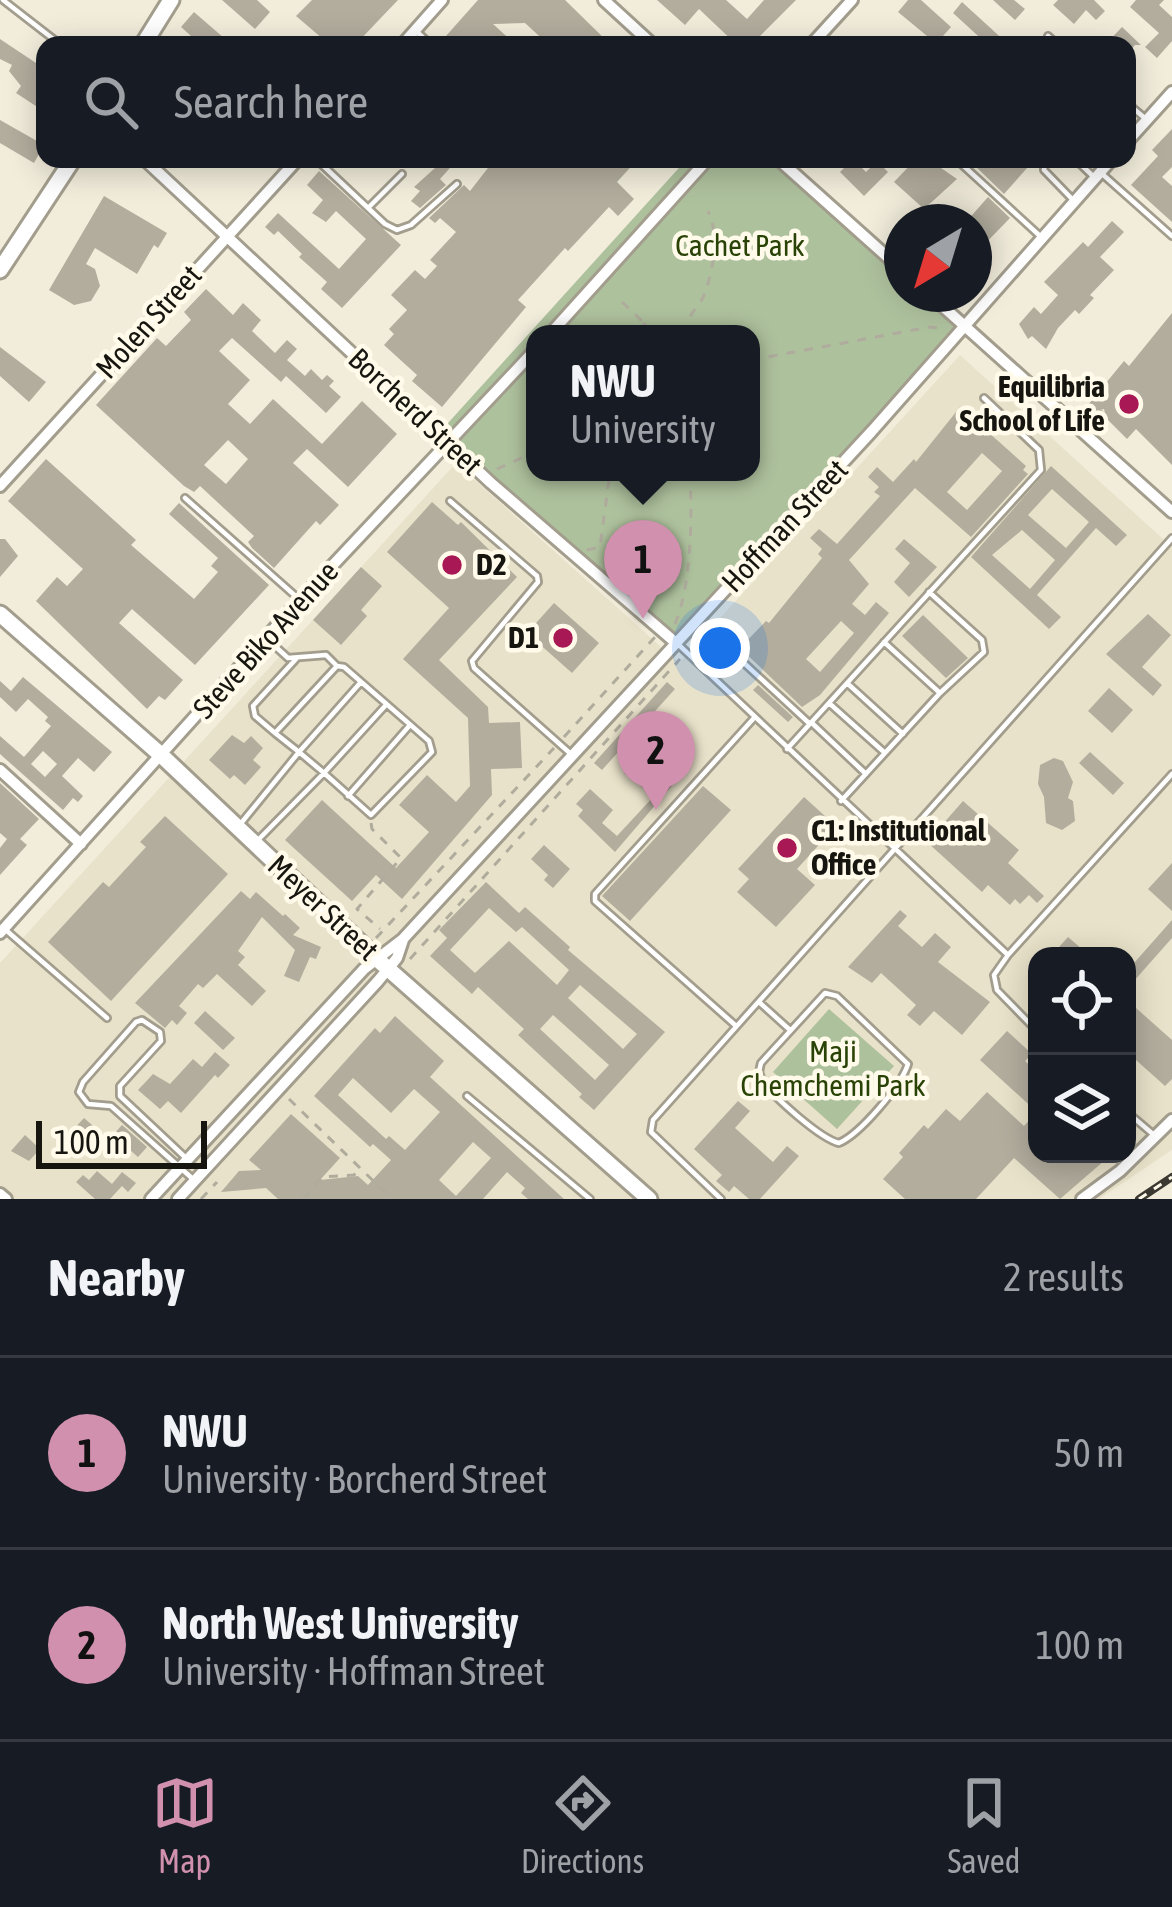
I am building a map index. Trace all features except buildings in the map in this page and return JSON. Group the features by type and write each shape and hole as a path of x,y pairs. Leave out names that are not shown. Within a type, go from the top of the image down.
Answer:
{"street":[{"path":"148,36 171,0"},
{"path":"409,36 442,0"},
{"path":"604,0 643,36"},
{"path":"819,36 852,0"},
{"path":"1136,132 1172,92"},
{"path":"0,270 67,168"},
{"name":"Borcherd Street","path":"153,168 572,554 673,641"},
{"name":"Molen Street","path":"0,486 290,168"},
{"path":"558,325 700,168"},
{"path":"788,168 884,254"},
{"name":"Hoffman Street","path":"178,1199 390,964 403,939 1104,168"},
{"path":"946,312 1172,512"},
{"name":"Steve Biko Avenue","path":"1,929 526,360"},
{"name":"Meyer Street","path":"0,614 649,1199"},
{"path":"0,770 81,844"},
{"name":"Hoffman Street","path":"151,1199 390,964"},
{"path":"1082,1199 1120,1171 1172,1120"}],"lane":[{"path":"3,0 49,36"},
{"path":"415,30 421,36"},
{"path":"1136,111 1147,120"},
{"path":"326,168 390,228 404,229 457,184"},
{"path":"966,168 1041,238"},
{"path":"1044,168 1074,201"},
{"path":"1087,168 1172,236"},
{"path":"368,208 402,174"},
{"path":"787,749 1043,464 1039,450 984,398"},
{"path":"1084,434 1100,416"},
{"path":"184,497 300,600"},
{"path":"450,501 537,576 538,582 472,661 474,668 572,754"},
{"path":"721,1199 650,1126 1172,538"},
{"path":"841,801 986,645 929,592"},
{"path":"266,638 288,658 326,655 429,741 432,752 371,815 255,716 253,706 296,659"},
{"name":"Borcherd Street","path":"673,641 1008,955"},
{"path":"884,642 940,692"},
{"path":"744,663 866,774"},
{"path":"275,733 337,666"},
{"path":"238,826 361,682"},
{"path":"847,683 903,734"},
{"path":"829,703 885,753"},
{"path":"256,844 387,704"},
{"path":"737,1027 623,927 596,901 595,894 754,718"},
{"path":"347,796 410,725"},
{"path":"1028,1021 993,982 1008,955 1172,774"},
{"path":"1,929 107,1018"},
{"path":"831,993 908,1064 904,1077 847,1140 838,1143 825,1138 763,1081 761,1063 790,1030 818,998 831,993"},
{"path":"759,1002 790,1030"},
{"path":"184,1164 111,1106 88,1104 79,1092 136,1022 151,1025 160,1032 161,1041 120,1085 120,1096 184,1164 195,1181"},
{"path":"466,1096 590,1199"},
{"path":"1136,1120 1154,1136"}],"path":[{"path":"687,325 687,316 705,294 716,228 708,211"},
{"path":"622,302 645,325"},
{"path":"760,358 930,327 962,328"},
{"path":"497,469 526,456"},
{"path":"572,554 600,547 609,481"},
{"path":"390,964 673,641 684,602 690,481"},
{"path":"375,940 559,743 673,641"},
{"path":"371,815 372,829 401,858 357,909 383,932"},
{"path":"289,1099 392,1199"},
{"path":"303,1199 322,1177 355,1175 360,1168"},
{"path":"201,1199 218,1182"}],"shaded area":[{"path":"960,355 1172,547 1172,1150 1099,1199 0,1199 0,963 456,463 679,663"}],"green space":[{"name":"Cachet Park","path":"679,168 786,168 884,257 884,312 945,312 959,325 670,642 439,433 526,337 526,481 760,481 760,325 537,325"},
{"name":"Maji Chemchemi Park","path":"829,1009 894,1066 837,1129 773,1072"}],"railway":[{"path":"1139,1199 1172,1177"}],"place":[{"name":"Equilibria School of Life","path":"1129,404"},
{"name":"D2","path":"452,565"},
{"name":"NWU","path":"643,619"},
{"name":"D1","path":"563,638"},
{"name":"North West University","path":"656,810"},
{"name":"C1: Institutional Office","path":"787,848"}]}
